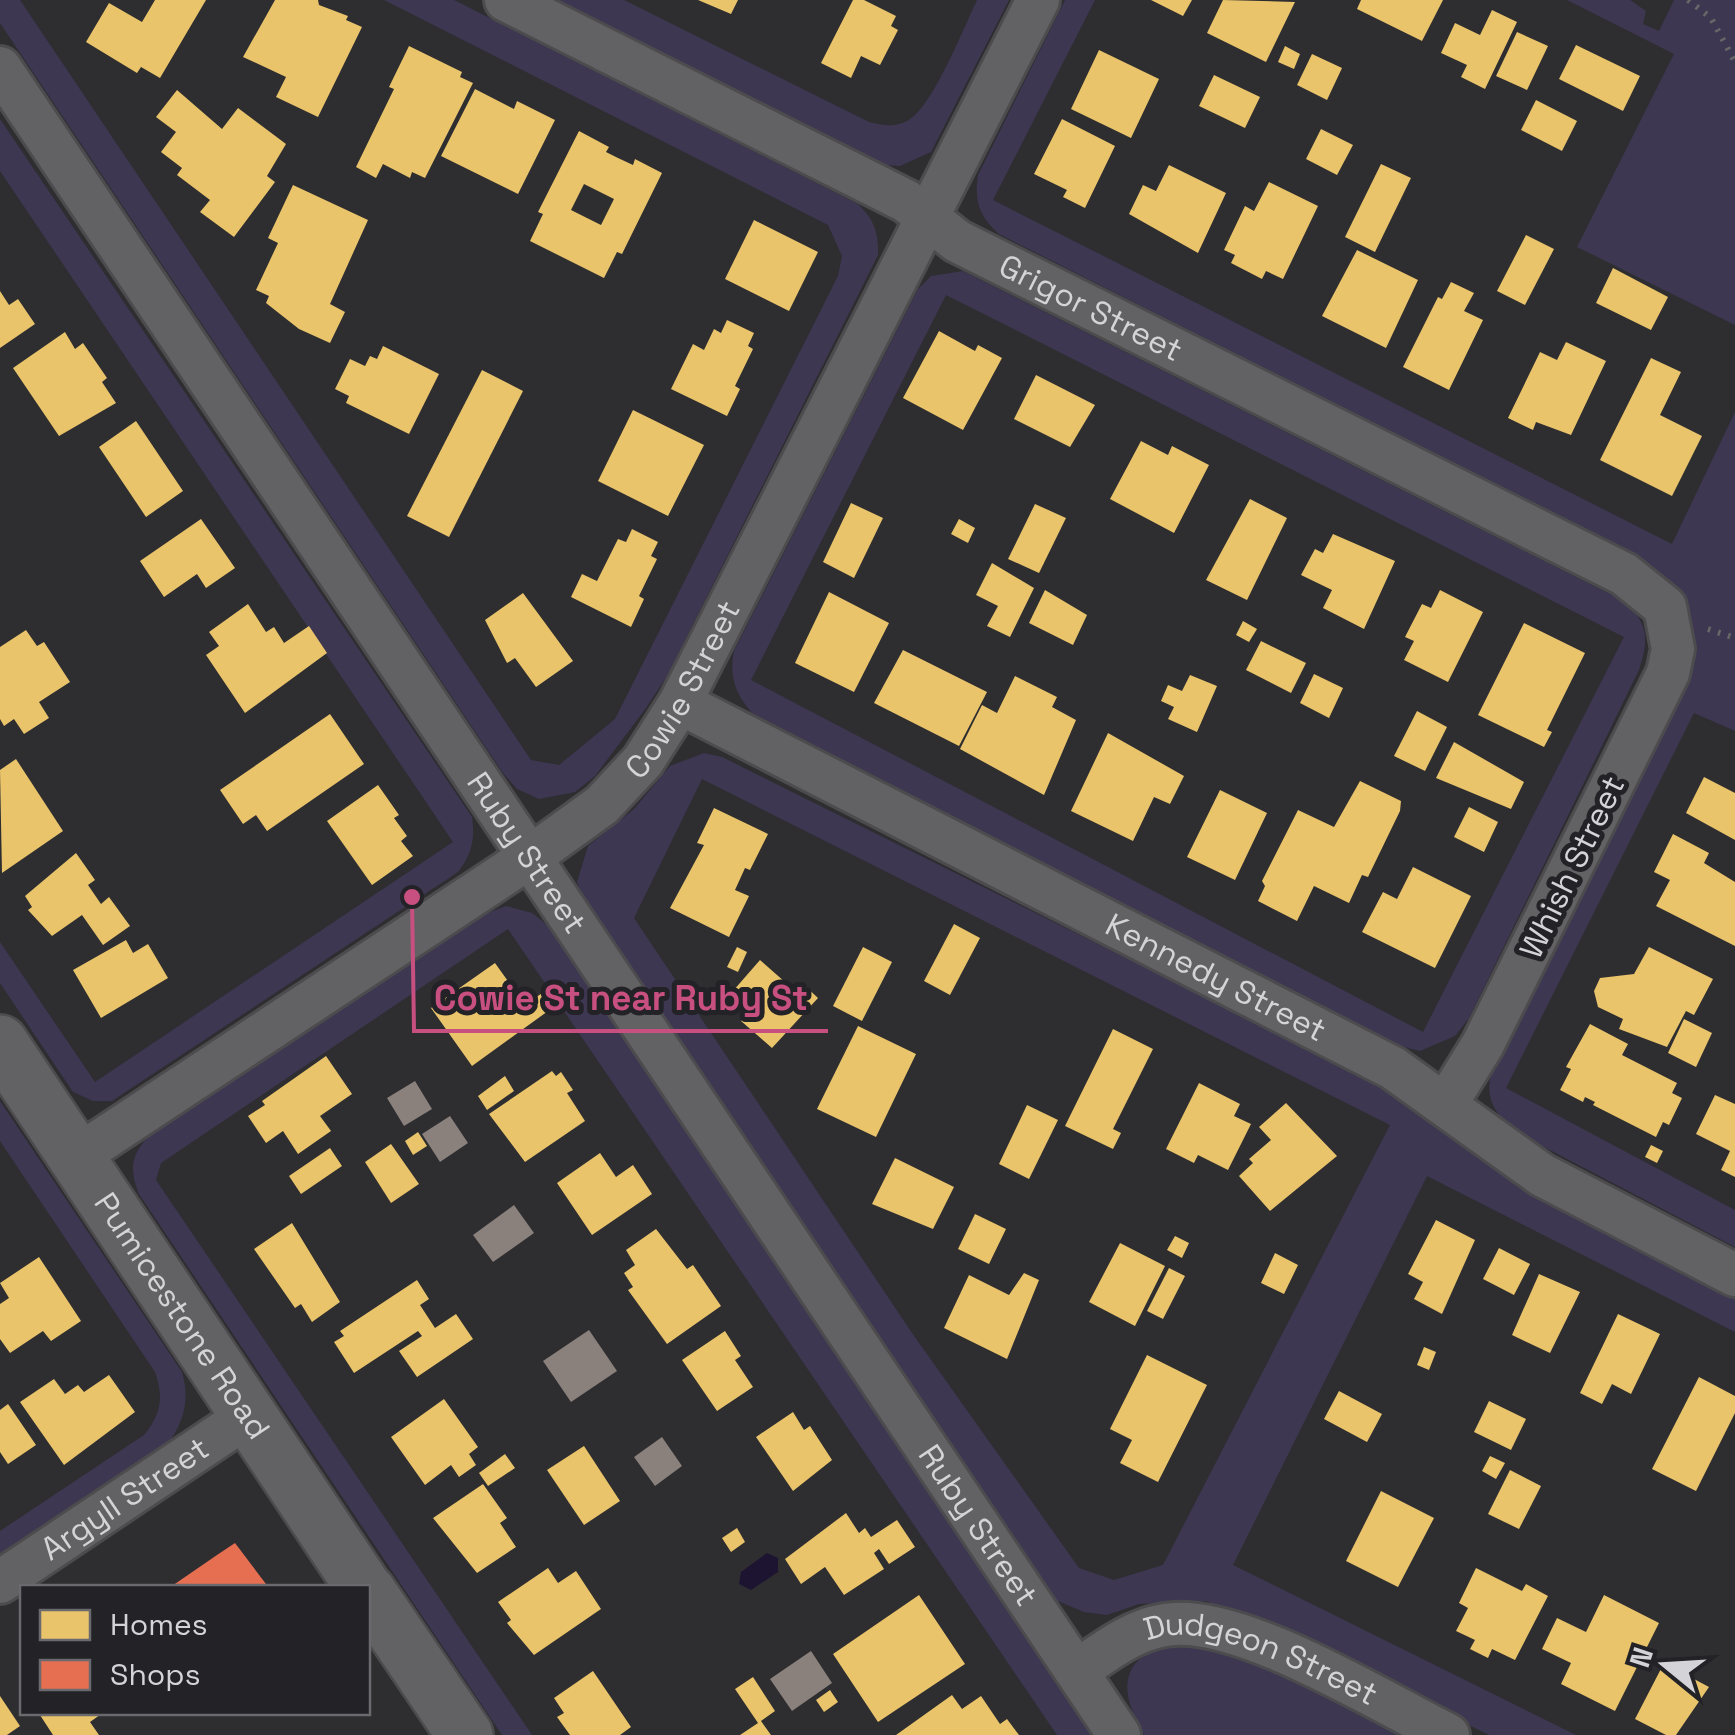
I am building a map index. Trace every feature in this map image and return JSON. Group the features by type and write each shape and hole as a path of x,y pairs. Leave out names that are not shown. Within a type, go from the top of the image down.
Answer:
{"main road":[{"name":"Pumicestone Road","path":"0,1043 363,1585"},
{"name":"Pumicestone Road","path":"370,1596 465,1735"}],"street":[{"name":"Grigor Street","path":"506,0 906,202 957,241 1624,574 1650,591 1672,622"},
{"name":"Cowie Street","path":"76,1157 602,806 643,762 680,704 1038,0"},
{"name":"Ruby Street","path":"0,68 1119,1735"},
{"name":"Whish Street","path":"1446,1104 1484,1044 1668,674 1674,649 1672,622"},
{"name":"Kennedy Street","path":"680,704 1393,1068 1542,1175 1735,1275"},
{"name":"Argyll Street","path":"0,1582 248,1416"},
{"name":"Dudgeon Street","path":"1077,1671 1143,1632 1166,1624 1200,1625 1265,1644 1448,1735"}],"path":[{"path":"1688,0 1712,18 1735,62"}],"shaded area":[{"path":"0,0 20,0 531,760 559,765 615,719 838,276 842,256 828,225 384,0 454,0 858,204 868,215 876,233 878,255 667,676 595,776 575,792 539,799 517,789 503,773 0,23"},
{"path":"552,0 624,0 869,122 897,125 917,113 927,101 977,0 1009,0 931,152 900,166 883,165"},
{"path":"1065,0 1095,0 993,200 1672,544 1735,412 1735,731 1694,713 1506,1088 1735,1210 1735,1247 1525,1137 1499,1115 1489,1087 1494,1063 1692,668 1690,622 1681,598 1649,564 999,234 980,208 978,175"},
{"path":"1567,0 1630,0 1646,11 1643,24 1659,31 1674,0 1735,0 1735,325 1577,247 1674,54"},
{"path":"0,119 472,817 471,846 458,872 112,1101 93,1101 73,1092 0,983 0,942 95,1082 453,842 0,171"},
{"path":"963,271 1622,600 1637,616 1645,640 1639,670 1469,1018 1455,1036 1420,1051 1400,1046 752,713 746,706 733,677 734,651 918,289 931,276","holes":["946,295 1624,637 1423,1032 751,680"]},
{"path":"704,753 722,757 1395,1092 1517,1185 1735,1296 1735,1332 1427,1176 1233,1565 1576,1735 1489,1735 1292,1637 1206,1601 1139,1604 1107,1615 1084,1612 1053,1599 583,898 577,882 588,846 634,809 670,766","holes":["702,779 1390,1125 1163,1565 1114,1580 1079,1568 912,1333 634,918"]},
{"path":"506,906 532,913 550,927 1091,1735 1057,1735 508,929 161,1163 156,1180 532,1735 502,1735 139,1194 133,1171 137,1152 147,1138 482,915"},
{"path":"0,1101 182,1372 185,1401 178,1428 167,1445 0,1559 0,1531 144,1435 154,1420 160,1398 155,1372 0,1141"},
{"path":"767,1553 778,1558 778,1572 751,1590 739,1584 741,1572"},
{"path":"1186,1638 1272,1665 1408,1735 1144,1735 1129,1700 1130,1672 1149,1652"}],"building: Homes":[{"path":"155,0 206,0 160,78 141,67 137,73 86,42 109,3 142,22"},
{"path":"275,0 318,0 319,5 348,16 346,20 362,27 318,117 276,97 286,77 243,57"},
{"path":"698,0 738,0 731,14"},
{"path":"853,0 864,0 896,16 891,26 898,30 880,65 861,56 851,78 821,63"},
{"path":"1151,0 1192,0 1183,16"},
{"path":"1223,0 1295,2 1266,62 1207,33"},
{"path":"1361,0 1443,0 1422,41 1357,9"},
{"path":"1492,10 1517,22 1485,89 1461,77 1467,65 1441,53 1455,23 1480,35"},
{"path":"1517,32 1548,46 1527,90 1496,76"},
{"path":"1576,45 1640,76 1623,111 1559,79"},
{"path":"409,46 462,72 460,77 473,83 425,178 412,172 410,178 383,164 376,178 356,167 394,89 389,87"},
{"path":"1285,46 1300,54 1294,69 1278,62"},
{"path":"1099,50 1159,79 1131,138 1071,109"},
{"path":"1312,54 1342,68 1327,100 1297,85"},
{"path":"1214,75 1260,97 1245,128 1199,106"},
{"path":"475,89 514,109 517,101 555,120 518,194 441,156"},
{"path":"177,90 222,129 238,108 286,144 267,176 275,182 234,237 200,212 210,200 177,175 182,168 161,152 176,132 156,117"},
{"path":"1536,100 1577,121 1562,151 1521,130"},
{"path":"1062,119 1115,146 1085,208 1063,197 1067,190 1034,174"},
{"path":"1321,129 1353,145 1337,175 1306,159"},
{"path":"579,131 609,147 606,152 633,165 635,159 662,173 622,254 617,252 604,278 530,241 543,214 538,212","holes":["584,184 614,199 601,225 571,210"]},
{"path":"1381,164 1411,178 1375,252 1345,237"},
{"path":"1169,165 1226,193 1198,253 1129,214 1143,185 1156,191"},
{"path":"1269,182 1318,206 1283,279 1266,271 1262,279 1231,263 1235,255 1224,250 1245,206 1254,211"},
{"path":"293,185 368,220 330,304 345,312 330,343 299,329 266,303 269,296 256,290 278,243 268,238"},
{"path":"754,220 818,252 789,311 725,279"},
{"path":"1526,235 1554,249 1525,305 1497,291"},
{"path":"1357,250 1418,280 1386,348 1322,316"},
{"path":"1613,268 1668,297 1651,330 1596,303"},
{"path":"1451,282 1474,293 1464,311 1483,320 1449,390 1403,367 1438,297 1442,299"},
{"path":"0,291 9,305 18,299 35,324 0,348"},
{"path":"727,320 754,333 748,346 753,349 735,386 740,389 727,416 671,389 693,344 704,350 714,329 721,333"},
{"path":"939,331 975,351 978,345 1002,358 963,430 903,398"},
{"path":"65,332 75,349 83,343 107,378 102,382 116,403 59,436 13,368"},
{"path":"1566,342 1606,361 1571,435 1536,422 1533,430 1508,418 1540,352 1557,360"},
{"path":"383,346 439,374 409,434 346,403 349,396 335,389 350,359 365,366 370,356 377,359"},
{"path":"1651,358 1681,372 1660,415 1702,436 1672,496 1600,460"},
{"path":"482,370 523,391 449,537 407,516"},
{"path":"1036,375 1095,405 1070,447 1014,419"},
{"path":"633,410 704,445 668,516 598,481"},
{"path":"136,421 183,491 146,517 99,447"},
{"path":"1141,441 1168,455 1172,446 1209,465 1174,533 1110,499"},
{"path":"1250,499 1287,518 1247,600 1206,580"},
{"path":"851,503 883,518 854,578 823,562"},
{"path":"1035,504 1066,518 1039,573 1008,559"},
{"path":"201,519 235,568 206,588 197,574 164,597 140,561"},
{"path":"959,519 975,528 968,543 951,534"},
{"path":"632,529 658,542 651,556 657,559 639,596 644,599 631,627 571,597 582,574 597,581 618,539 626,542"},
{"path":"1333,534 1395,561 1364,629 1323,608 1332,590 1301,575 1315,549 1323,553"},
{"path":"992,563 1034,588 1010,637 987,626 998,606 976,595"},
{"path":"1045,590 1087,615 1073,645 1029,623"},
{"path":"1440,590 1483,612 1448,682 1404,660 1414,641 1405,637 1422,604 1431,608"},
{"path":"829,592 889,623 854,692 795,663"},
{"path":"523,593 573,661 536,687 515,658 507,663 485,620"},
{"path":"248,604 266,632 274,627 284,643 309,626 327,653 245,713 206,655 219,646 209,632"},
{"path":"1243,621 1257,629 1249,642 1236,635"},
{"path":"1524,623 1585,653 1547,730 1552,732 1544,747 1478,715"},
{"path":"26,630 37,646 44,642 70,682 39,702 49,718 24,734 14,719 4,726 0,719 0,647"},
{"path":"1261,641 1306,663 1291,693 1246,670"},
{"path":"903,650 987,692 959,746 874,703"},
{"path":"1314,674 1343,688 1329,718 1300,703"},
{"path":"1190,675 1217,686 1197,732 1168,719 1174,707 1161,701 1168,685 1182,691"},
{"path":"1015,676 1057,697 1052,707 1076,720 1044,795 960,749 982,705 997,713"},
{"path":"1417,711 1447,727 1425,771 1394,756"},
{"path":"330,714 364,764 267,831 256,815 243,824 220,790"},
{"path":"1108,733 1184,776 1170,804 1154,797 1133,841 1071,811"},
{"path":"1454,742 1524,782 1511,809 1436,778"},
{"path":"16,759 63,831 2,873 0,770"},
{"path":"1704,777 1735,793 1735,840 1686,813"},
{"path":"1360,781 1401,801 1400,811 1368,877 1362,875 1349,903 1314,886 1297,921 1258,901 1265,886 1262,881 1298,810 1334,827"},
{"path":"378,785 399,815 394,818 407,836 401,841 413,856 372,885 327,821"},
{"path":"1220,790 1267,813 1235,880 1187,857"},
{"path":"1469,807 1498,822 1484,852 1454,837"},
{"path":"714,808 768,834 735,890 749,896 729,937 670,908 704,845 697,843"},
{"path":"1673,834 1709,853 1704,863 1735,882 1735,946 1656,906 1670,880 1654,872"},
{"path":"76,853 95,880 88,885 101,904 109,897 130,926 103,945 82,915 52,936 28,910 32,907 25,896"},
{"path":"1413,867 1471,896 1435,968 1362,932 1383,892 1397,899"},
{"path":"954,924 980,938 950,995 924,981"},
{"path":"126,940 133,953 148,944 168,978 101,1018 73,970"},
{"path":"737,947 747,952 738,972 727,967"},
{"path":"863,947 892,962 862,1021 833,1006"},
{"path":"1649,947 1713,979 1694,1015 1686,1011 1667,1047 1619,1029 1623,1019 1598,1007 1594,991 1600,978 1634,974"},
{"path":"760,960 794,990 801,982 818,998 772,1048 741,1021 745,1015 726,999"},
{"path":"495,963 525,1005 545,991 555,1006 472,1066 431,1008"},
{"path":"1684,1019 1712,1033 1696,1067 1668,1053"},
{"path":"1590,1024 1628,1044 1622,1055 1677,1083 1672,1093 1682,1098 1669,1125 1663,1122 1656,1137 1593,1105 1595,1102 1585,1097 1583,1102 1560,1090 1571,1069 1566,1067"},
{"path":"858,1026 916,1054 876,1137 817,1109"},
{"path":"1113,1029 1153,1049 1113,1129 1121,1133 1113,1149 1065,1126"},
{"path":"326,1056 352,1094 320,1116 331,1131 298,1154 283,1131 266,1143 248,1116 265,1105 262,1101"},
{"path":"552,1071 556,1076 561,1072 573,1090 567,1093 585,1121 525,1162 489,1114"},
{"path":"505,1076 514,1091 487,1110 478,1096"},
{"path":"1199,1083 1240,1104 1234,1116 1251,1124 1228,1170 1198,1155 1194,1163 1166,1149"},
{"path":"1715,1095 1735,1104 1735,1177 1721,1170 1730,1151 1696,1134"},
{"path":"1286,1103 1337,1156 1270,1211 1239,1176 1253,1163 1249,1159 1271,1140 1259,1127"},
{"path":"1027,1105 1058,1120 1029,1179 999,1164"},
{"path":"418,1132 427,1146 413,1155 405,1141"},
{"path":"391,1144 419,1184 391,1203 365,1162"},
{"path":"1651,1145 1663,1151 1657,1163 1645,1157"},
{"path":"330,1148 342,1166 301,1194 289,1176"},
{"path":"600,1153 616,1177 633,1165 652,1194 592,1235 557,1183"},
{"path":"895,1158 954,1187 933,1229 872,1204"},
{"path":"975,1214 1006,1229 989,1264 958,1249"},
{"path":"1436,1220 1475,1240 1442,1314 1414,1299 1423,1282 1408,1274"},
{"path":"292,1223 340,1302 312,1322 301,1304 295,1308 254,1249"},
{"path":"656,1229 687,1269 693,1265 721,1306 667,1344 628,1290 633,1287 624,1273 635,1265 626,1250"},
{"path":"1175,1236 1189,1243 1182,1258 1167,1250"},
{"path":"1120,1243 1165,1266 1135,1326 1089,1302"},
{"path":"1499,1248 1530,1264 1514,1295 1483,1279"},
{"path":"1275,1253 1298,1265 1284,1294 1261,1283"},
{"path":"39,1257 81,1321 51,1341 43,1331 10,1353 0,1339 0,1304 9,1298 0,1283"},
{"path":"1169,1268 1185,1276 1163,1319 1147,1311"},
{"path":"1024,1273 1039,1280 1007,1359 944,1328 969,1275 1009,1295"},
{"path":"1539,1274 1580,1292 1550,1353 1512,1335"},
{"path":"417,1280 429,1299 420,1305 435,1328 456,1314 473,1339 417,1377 399,1351 422,1336 418,1331 354,1373 334,1342 344,1336 340,1331"},
{"path":"1618,1314 1660,1334 1631,1394 1612,1384 1602,1404 1580,1393"},
{"path":"725,1331 741,1356 735,1360 753,1387 717,1411 682,1360"},
{"path":"1424,1347 1436,1352 1429,1370 1417,1365"},
{"path":"1147,1355 1207,1385 1158,1482 1120,1463 1132,1440 1110,1429"},
{"path":"109,1375 135,1412 64,1465 20,1402 54,1379 65,1394 78,1385 84,1392"},
{"path":"1699,1377 1735,1396 1735,1413 1696,1491 1652,1469"},
{"path":"1339,1391 1382,1414 1367,1442 1324,1419"},
{"path":"444,1399 478,1447 469,1454 476,1465 459,1477 451,1465 425,1485 391,1437"},
{"path":"1489,1401 1526,1419 1511,1450 1474,1432"},
{"path":"8,1404 36,1445 8,1464 0,1452 0,1410"},
{"path":"793,1412 804,1430 810,1426 832,1460 793,1491 756,1437"},
{"path":"584,1446 620,1501 584,1525 547,1470"},
{"path":"505,1454 515,1468 488,1486 479,1473"},
{"path":"1490,1456 1505,1463 1496,1479 1482,1471"},
{"path":"1510,1470 1541,1486 1519,1529 1488,1514"},
{"path":"483,1484 507,1518 500,1523 516,1547 477,1573 433,1518"},
{"path":"1381,1491 1434,1518 1398,1587 1346,1561"},
{"path":"846,1513 859,1533 865,1528 871,1537 897,1520 915,1547 889,1564 879,1549 874,1553 884,1569 844,1595 825,1567 801,1584 785,1559"},
{"path":"737,1528 745,1542 731,1552 722,1538"},
{"path":"548,1568 558,1583 576,1571 601,1609 534,1655 507,1623 511,1620 498,1602"},
{"path":"1476,1568 1522,1591 1526,1584 1548,1596 1515,1660 1492,1649 1488,1658 1470,1649 1475,1640 1456,1631 1468,1608 1459,1603"},
{"path":"919,1595 965,1664 878,1722 833,1654"},
{"path":"1604,1595 1659,1623 1615,1711 1561,1684 1571,1663 1542,1649 1557,1618 1586,1632"},
{"path":"1664,1663 1709,1687 1676,1735 1666,1735 1635,1719"},
{"path":"593,1671 631,1727 620,1735 570,1735 557,1717 564,1713 554,1698"},
{"path":"753,1677 775,1711 761,1721 771,1735 740,1735 758,1723 735,1689"},
{"path":"830,1690 838,1702 824,1712 816,1700"},
{"path":"952,1695 962,1709 981,1696 1000,1724 1007,1719 1019,1735 896,1735"},
{"path":"0,1696 20,1726 7,1735 0,1735"},
{"path":"40,1715 100,1715 90,1722 99,1735 53,1735"}],"building: Shops":[{"path":"235,1543 267,1585 173,1585"}],"building: Industry":[{"path":"415,1081 432,1109 404,1126 387,1098"},
{"path":"450,1116 468,1143 440,1162 422,1134"},
{"path":"514,1205 534,1233 493,1262 473,1235"},
{"path":"589,1330 617,1371 571,1402 543,1361"},
{"path":"662,1437 682,1466 655,1486 634,1457"},
{"path":"811,1651 832,1683 792,1711 770,1679"}],"place":[{"name":"Cowie St near Ruby St","path":"412,897"}]}
